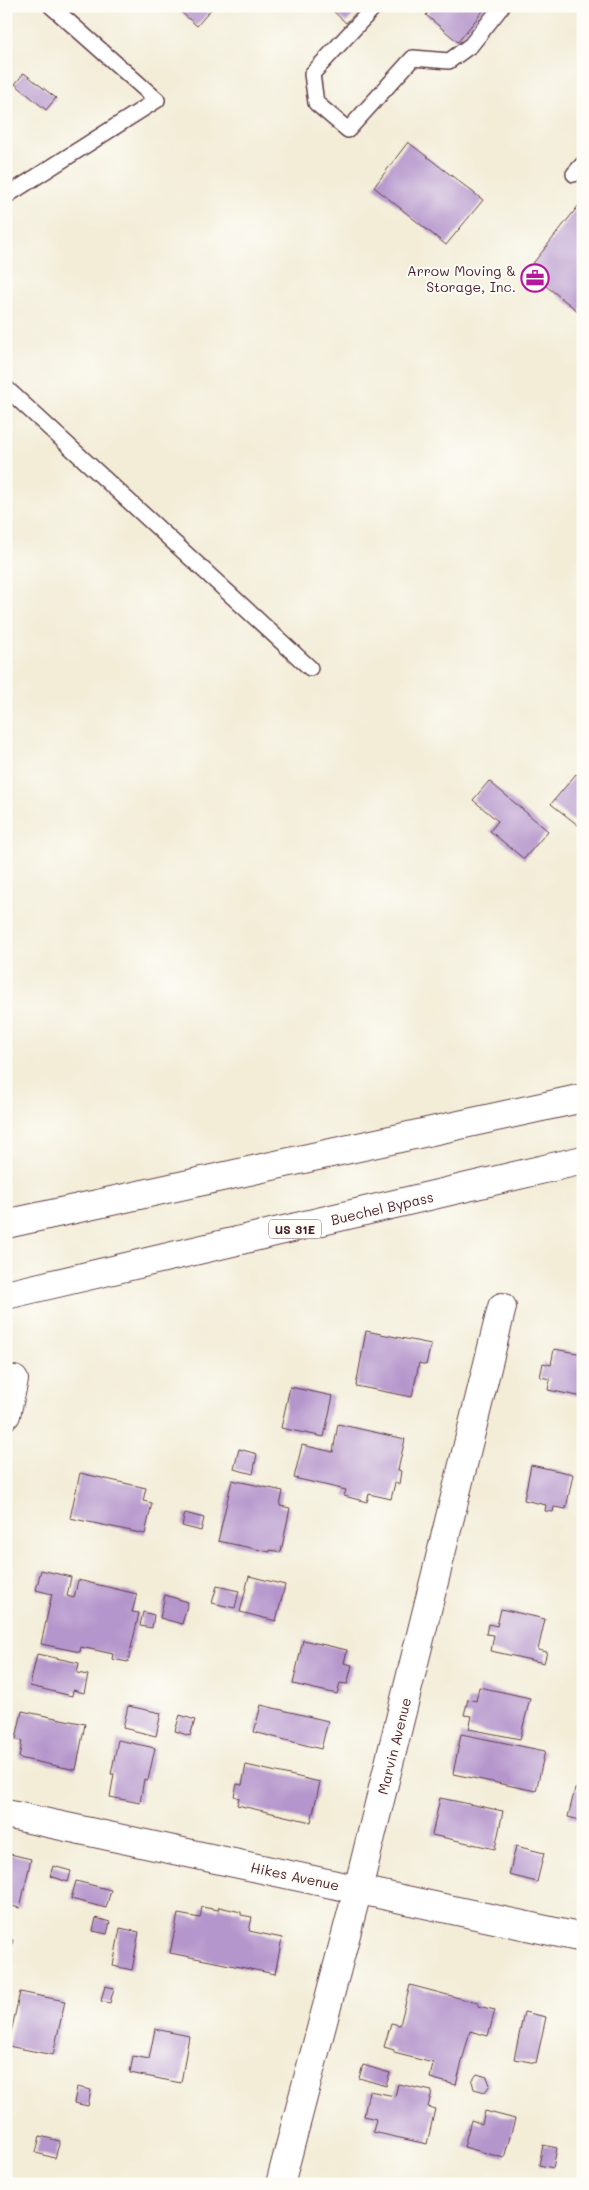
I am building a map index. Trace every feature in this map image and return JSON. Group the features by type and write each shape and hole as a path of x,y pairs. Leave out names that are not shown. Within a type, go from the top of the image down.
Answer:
{"street":[{"path":"6,1224 583,1098"},
{"name":"Buechel Bypass","path":"6,1295 583,1160"},
{"name":"Marvin Avenue","path":"280,2184 358,1890 502,1307"},
{"path":"6,1415 14,1380"},
{"name":"Hikes Avenue","path":"6,1814 583,1938"}],"lane":[{"path":"6,196 157,100 51,6"},
{"path":"375,6 312,74 316,103 348,130 413,58 449,61 471,44 502,6"},
{"path":"6,388 310,668"}],"building":[{"path":"174,6 214,6 197,26"},
{"path":"333,6 362,6 346,23 331,9"},
{"path":"433,6 487,6 458,42 426,15"},
{"path":"24,73 56,98 46,110 15,84"},
{"path":"408,142 483,200 446,245 374,187"},
{"path":"583,200 583,307 579,312 527,271"},
{"path":"576,774 583,779 583,829 551,804"},
{"path":"489,781 548,831 524,859 490,831 498,821 473,800"},
{"path":"366,1331 431,1344 426,1365 419,1363 412,1397 356,1386"},
{"path":"554,1349 583,1354 583,1397 548,1390 550,1379 540,1377 543,1363 551,1365"},
{"path":"290,1387 333,1396 324,1437 281,1428"},
{"path":"338,1424 405,1439 398,1470 401,1471 399,1484 395,1483 391,1499 369,1494 367,1502 344,1496 346,1490 294,1478 302,1445 333,1452"},
{"path":"239,1449 257,1454 253,1474 234,1469"},
{"path":"531,1465 573,1474 566,1509 554,1507 553,1512 545,1511 546,1505 524,1500"},
{"path":"80,1473 146,1488 143,1501 152,1503 145,1534 70,1518"},
{"path":"232,1480 283,1491 280,1506 290,1508 281,1552 270,1550 270,1552 218,1541"},
{"path":"185,1513 204,1518 201,1531 182,1526"},
{"path":"41,1570 71,1577 67,1596 74,1598 78,1580 137,1594 132,1612 139,1613 128,1662 112,1659 113,1654 81,1647 80,1652 41,1644 52,1594 36,1590"},
{"path":"249,1576 285,1585 276,1621 240,1612"},
{"path":"217,1586 239,1591 235,1608 212,1603"},
{"path":"165,1595 188,1602 182,1624 160,1618"},
{"path":"501,1609 545,1619 538,1650 547,1652 544,1663 491,1651 494,1635 486,1634 488,1624 497,1626"},
{"path":"143,1612 154,1615 152,1628 140,1626"},
{"path":"303,1640 347,1650 344,1663 352,1665 347,1684 340,1683 337,1694 293,1684"},
{"path":"37,1654 79,1663 77,1673 88,1675 84,1693 73,1690 72,1696 30,1686"},
{"path":"479,1687 530,1698 520,1739 469,1729 472,1716 464,1715 468,1699 476,1701"},
{"path":"261,1705 328,1721 321,1749 254,1732"},
{"path":"128,1706 161,1713 156,1736 123,1728"},
{"path":"22,1711 85,1724 76,1770 19,1758 22,1741 16,1739"},
{"path":"180,1715 195,1720 190,1736 175,1731"},
{"path":"461,1734 545,1751 536,1791 453,1774"},
{"path":"118,1740 155,1748 148,1780 144,1779 140,1803 110,1797 114,1774 111,1774"},
{"path":"246,1765 320,1782 311,1822 237,1805 239,1798 234,1796 237,1784 242,1785"},
{"path":"575,1789 583,1791 583,1821 568,1817"},
{"path":"440,1798 503,1811 495,1849 432,1835"},
{"path":"516,1846 544,1853 537,1882 509,1875"},
{"path":"6,1853 31,1859 20,1908 6,1905"},
{"path":"53,1866 71,1871 68,1882 50,1876"},
{"path":"76,1881 111,1890 106,1908 71,1899"},
{"path":"202,1907 218,1910 219,1907 241,1912 241,1915 252,1917 249,1931 282,1938 275,1974 170,1953 178,1914 200,1918"},
{"path":"96,1918 110,1922 107,1934 93,1931"},
{"path":"120,1928 139,1932 132,1970 113,1966"},
{"path":"6,1939 13,1940 7,1965 6,1965"},
{"path":"410,1985 478,2003 478,2006 495,2010 488,2036 470,2031 456,2085 430,2078 433,2063 394,2053 394,2050 384,2047 391,2023 400,2025"},
{"path":"105,1986 114,1988 110,2003 101,2001"},
{"path":"20,1992 65,2001 53,2055 8,2046"},
{"path":"524,2012 546,2017 536,2063 514,2059"},
{"path":"155,2029 189,2036 181,2083 130,2073 133,2056 149,2059"},
{"path":"363,2065 390,2073 386,2086 359,2078"},
{"path":"477,2074 487,2077 490,2085 485,2092 474,2089 472,2081"},
{"path":"398,2084 432,2091 428,2107 435,2109 427,2144 373,2132 376,2119 364,2116 369,2091 395,2096"},
{"path":"77,2087 91,2090 88,2106 74,2103"},
{"path":"485,2111 515,2119 504,2158 464,2147 471,2120 482,2124"},
{"path":"40,2136 60,2141 55,2158 36,2153"},
{"path":"543,2145 557,2148 553,2168 539,2165"}],"place":[{"name":"Arrow Moving & Storage, Inc.","path":"535,278"}]}
